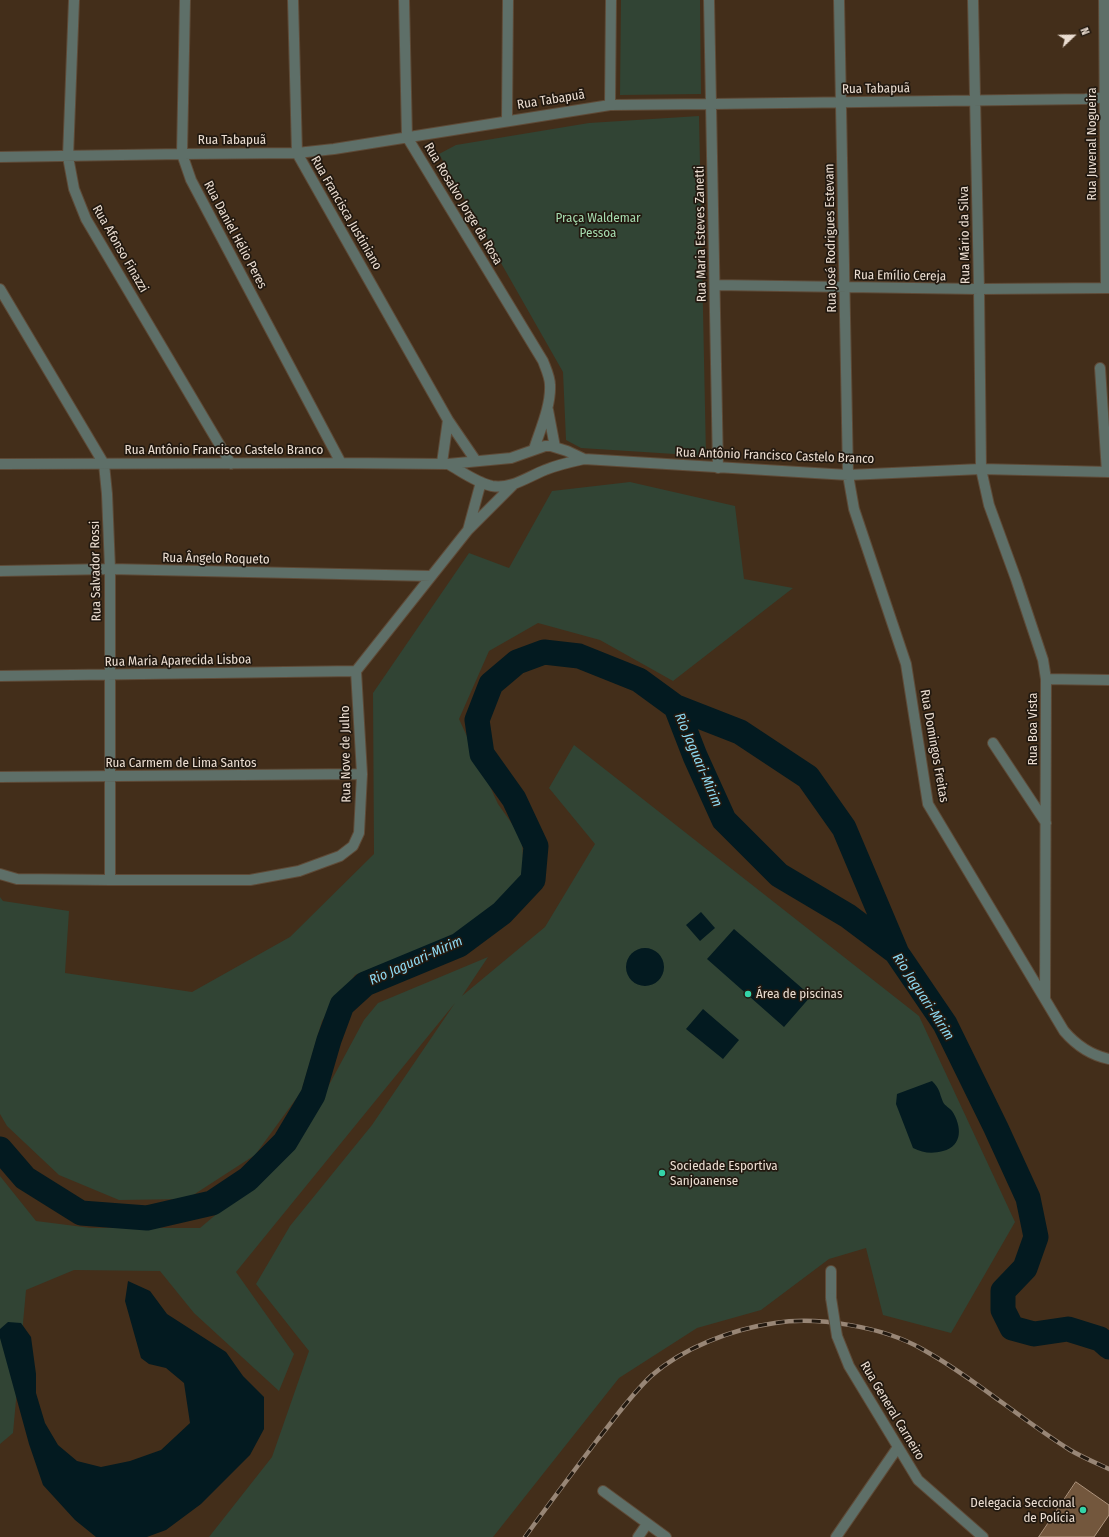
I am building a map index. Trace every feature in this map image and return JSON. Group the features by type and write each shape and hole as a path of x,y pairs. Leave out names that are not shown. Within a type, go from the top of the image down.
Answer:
{"street":[{"name":"Rua Afonso Finazzi","path":"74,0 68,157 74,189 86,219 231,464"},
{"name":"Rua Daniel Hélio Peres","path":"185,0 182,154 190,180 341,462"},
{"name":"Rua Francisca Justiniano","path":"293,0 297,153 448,420 476,461"},
{"name":"Rua Rosalvo Jorge da Rosa","path":"404,0 407,137 543,361 548,373 550,386 547,408 534,449"},
{"path":"507,120 508,0"},
{"path":"610,105 611,0"},
{"name":"Rua Maria Esteves Zanetti","path":"709,0 718,468"},
{"name":"Rua José Rodrigues Estevam","path":"839,0 848,475"},
{"name":"Rua Mário da Silva","path":"972,0 979,289 981,469"},
{"name":"Rua Juvenal Nogueira","path":"1104,0 1107,97 1107,288"},
{"name":"Rua Tabapuã","path":"0,157 297,153 610,105 974,101 1085,99 1107,97"},
{"name":"Rua Emílio Cereja","path":"715,285 845,288 1107,288"},
{"name":"Rua Salvador Rossi","path":"0,289 104,464 107,494 110,569 110,880"},
{"path":"1100,368 1108,472"},
{"name":"Rua Rosalvo Jorge da Rosa","path":"547,408 555,447"},
{"path":"445,464 448,420"},
{"name":"Rua Antônio Francisco Castelo Branco","path":"0,464 231,464 341,462 445,464 511,458 545,446 555,447 567,451 584,459"},
{"name":"Rua Antônio Francisco Castelo Branco","path":"445,464 481,482 491,486 500,487 514,485 557,465 584,459 848,475 981,469 1108,472"},
{"name":"Rua Boa Vista","path":"981,469 989,505 1043,660 1046,679 1046,1000"},
{"name":"Rua Domingos Freitas","path":"848,475 854,509 906,664 928,804 1064,1031 1074,1042 1085,1050 1109,1059"},
{"path":"468,530 481,482"},
{"path":"356,671 468,530 514,485"},
{"name":"Rua Ângelo Roqueto","path":"0,571 110,569 431,576"},
{"name":"Rua Maria Aparecida Lisboa","path":"0,676 356,671"},
{"name":"Rua Nove de Julho","path":"0,874 17,879 250,880 299,871 340,856 353,846 358,832 362,774 356,671"},
{"path":"1046,679 1109,680"},
{"path":"993,743 1046,823"},
{"name":"Rua Carmem de Lima Santos","path":"0,777 362,774"},
{"name":"Rua General Carneiro","path":"831,1271 831,1298 837,1336 849,1366 918,1480 983,1537"},
{"path":"836,1537 898,1447"},
{"path":"603,1492 666,1537"},
{"path":"638,1537 647,1524"}],"green space":[{"path":"621,0 700,0 701,94 620,95"},
{"name":"Praça Waldemar Pessoa","path":"699,116 706,456 581,448 566,440 563,372 439,154 456,145 589,123"},
{"path":"630,482 735,506 744,579 793,588 673,681 600,640 538,623 489,651 459,719 498,804 522,838 524,881 464,932 355,975 322,1021 301,1092 255,1155 187,1199 119,1200 59,1175 7,1126 0,1114 0,897 3,901 69,911 65,973 192,992 290,937 374,854 373,693 469,553 509,568 552,491"},
{"name":"Sociedade Esportiva Sanjoanense","path":"574,745 919,1016 1015,1222 951,1333 883,1315 866,1248 829,1259 761,1310 697,1328 619,1378 493,1537 209,1537 272,1457 309,1351 256,1284 290,1226 372,1125 455,1003 236,1272 294,1354 279,1391 194,1313 160,1271 74,1270 26,1290 13,1433 0,1444 0,1176 36,1221 91,1228 200,1228 295,1148 364,1020 378,1003 488,957 462,996 545,927 595,844 549,788"}],"water":[{"path":"701,912 715,928 700,941 686,925"},
{"path":"734,929 811,996 784,1027 707,959"},
{"path":"645,948 658,954 664,967 658,980 645,986 632,980 626,967 632,954"},
{"path":"703,1009 739,1040 723,1059 686,1029"},
{"path":"932,1081 938,1089 944,1103 951,1110 958,1123 959,1135 954,1145 950,1148 931,1153 913,1148 896,1104 897,1094"},
{"path":"128,1281 150,1291 167,1314 226,1352 243,1376 264,1397 264,1429 250,1455 201,1504 166,1530 147,1537 96,1537 75,1520 43,1485 29,1444 0,1338 0,1329 8,1322 21,1323 31,1337 36,1374 36,1393 45,1423 58,1445 77,1461 101,1467 130,1461 161,1450 190,1423 184,1383 166,1368 149,1364 141,1358 125,1301"}],"building":[{"name":"Delegacia Seccional de Polícia","path":"1076,1482 1109,1505 1109,1515 1094,1537 1039,1537"}],"waterway":[{"name":"Rio Jaguari-Mirim","path":"0,1149 25,1178 81,1213 147,1218 212,1203 248,1179 285,1142 313,1095 329,1040 342,1005 365,984 459,945 502,913 533,880 536,846 514,799 482,754 477,720 491,684 517,662 544,652 579,656 639,680 676,707 695,756 724,820 779,875 848,916 896,952 945,1024 996,1128 1028,1198 1036,1237 1025,1268 1003,1291 1003,1310 1012,1328 1034,1334 1068,1329 1100,1339 1109,1347"},
{"path":"676,707 740,732 808,777 844,828 896,951"}],"railway":[{"path":"525,1537 598,1439 630,1399 651,1376 678,1356 710,1341 759,1326 792,1321 830,1322 850,1325 870,1329 907,1341 941,1360 1051,1438 1084,1458 1109,1469"}],"place":[{"name":"Área de piscinas","path":"748,994"},
{"name":"Sociedade Esportiva Sanjoanense","path":"662,1173"},
{"name":"Delegacia Seccional de Polícia","path":"1083,1510"}]}
